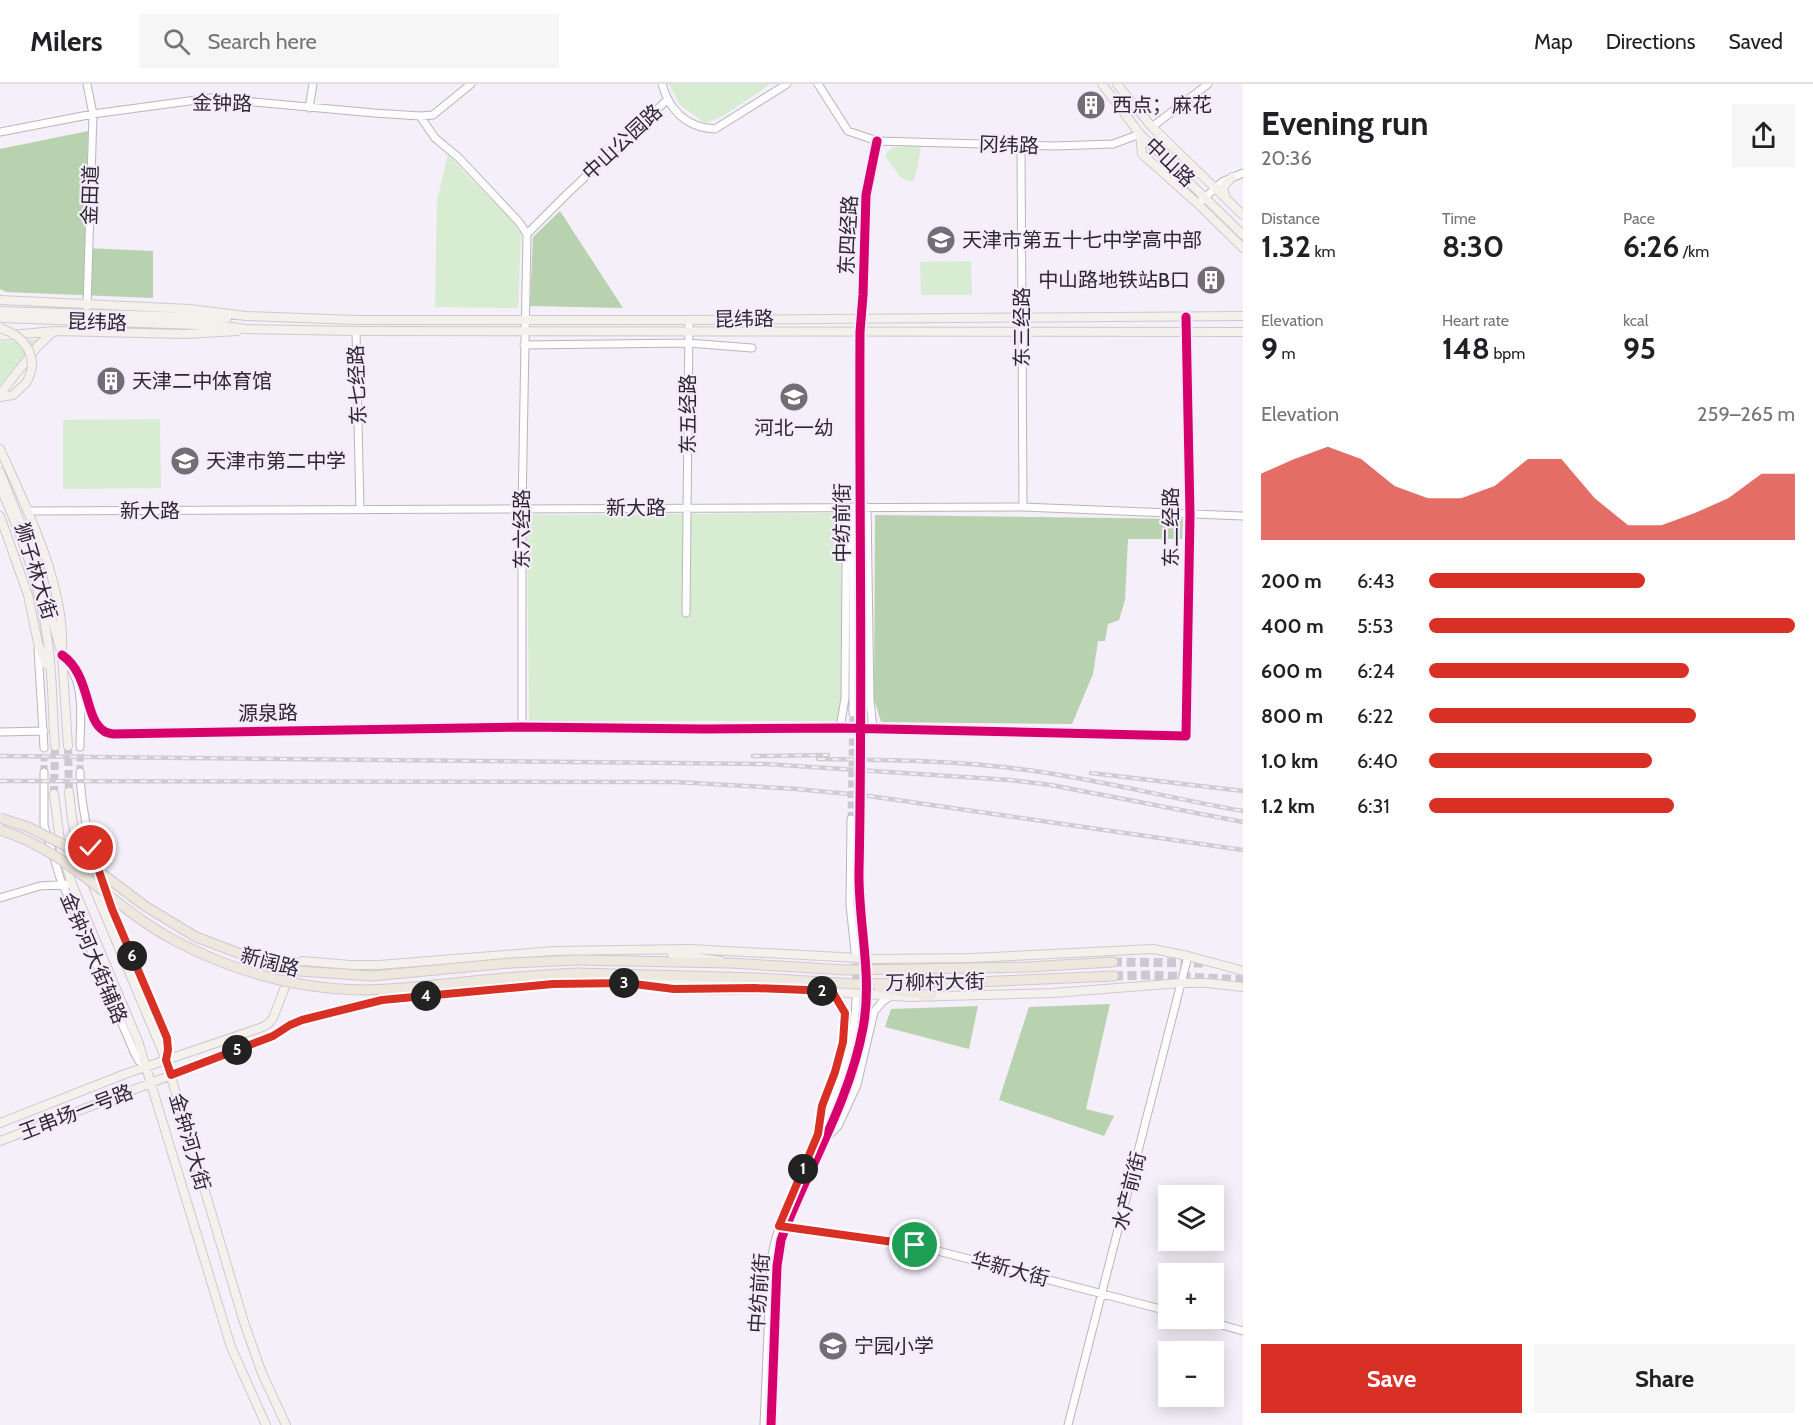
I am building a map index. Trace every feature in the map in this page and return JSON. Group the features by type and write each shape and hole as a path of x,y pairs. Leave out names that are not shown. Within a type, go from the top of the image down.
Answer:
{"highway":[{"name":"新阔路","path":"0,818 64,845 145,906 196,937 262,962 299,971 372,976 511,963 577,960"},
{"name":"新阔路","path":"0,830 34,844 68,864 171,939 245,971 319,986 364,990 577,974"},
{"name":"万柳村大街","path":"577,960 730,963 859,970 1113,962"},
{"name":"万柳村大街","path":"577,974 633,973 856,984 1114,976"},
{"path":"856,984 932,996"}],"main road":[{"name":"中山路","path":"1102,84 1140,134 1243,235"},
{"name":"中山路","path":"1117,84 1152,127 1243,215"},
{"path":"1140,134 1142,154 1243,248"},
{"path":"1226,198 1223,187 1232,177"},
{"path":"1,300 87,306 190,309 246,316"},
{"name":"昆纬路","path":"0,311 194,322"},
{"path":"194,322 246,316"},
{"name":"昆纬路","path":"246,316 356,320 1243,316"},
{"name":"昆纬路","path":"0,318 194,322"},
{"path":"194,322 246,329"},
{"path":"0,328 11,332 25,342 33,364 30,377 22,388 13,395 0,396"},
{"path":"0,336 54,331 186,334 222,333 246,329"},
{"name":"昆纬路","path":"246,329 524,332 1240,333"},
{"path":"0,396 32,353 54,331"},
{"path":"0,448 28,511 49,570 60,613 68,746"},
{"name":"狮子林大街","path":"0,472 34,556 51,637"},
{"name":"狮子林大街","path":"0,488 29,560 51,637"},
{"path":"0,516 28,595 38,643 50,671"},
{"path":"51,637 62,655"},
{"path":"51,637 50,671 55,746"},
{"name":"金钟河大街","path":"69,792 78,850 166,1060 240,1311 261,1371 286,1425"},
{"name":"金钟河大街","path":"54,794 61,849 72,884 147,1066 231,1347 266,1425"},
{"path":"641,951 690,949 852,958 937,958 1153,949 1243,971"},
{"name":"王串场一号路","path":"0,1123 147,1066 268,1024 277,1011 292,969 297,963 303,961 379,965 554,951 641,951"},
{"path":"641,951 714,958 730,963"},
{"path":"859,970 937,958"},
{"path":"626,983 718,982 758,978"},
{"path":"626,983 674,989 754,988 891,996 1053,993 1181,983 1217,983 1243,987"},
{"name":"王串场一号路","path":"0,1141 273,1036 302,1020 382,1000 542,985 626,983"},
{"path":"138,1041 144,1046 151,1045 156,1034"}],"street":[{"name":"金田道","path":"87,84 93,114 87,306"},
{"path":"309,108 313,84"},
{"name":"金钟路","path":"0,132 93,114 211,98 309,108 433,115 471,84"},
{"path":"662,84 667,100"},
{"name":"中山公园路","path":"526,234 667,100 690,123 704,129 715,129 787,84"},
{"name":"冈纬路","path":"818,84 848,130 877,141 1022,146 1113,144 1140,134"},
{"path":"1152,127 1208,84"},
{"path":"420,116 435,138 459,159 519,222 526,234"},
{"name":"东四经路","path":"860,332 866,195 877,141"},
{"name":"东三经路","path":"1022,146 1023,507"},
{"path":"1198,204 1216,188 1232,177 1243,173"},
{"name":"东六经路","path":"522,726 526,234"},
{"name":"东二经路","path":"1186,317 1190,515 1186,736"},
{"name":"东五经路","path":"686,613 689,320"},
{"name":"东七经路","path":"356,331 360,510"},
{"name":"中纺前街","path":"860,332 860,507"},
{"path":"524,345 688,344 752,348"},
{"path":"857,713 860,507"},
{"path":"840,728 844,698 848,518 860,507"},
{"path":"860,507 873,728"},
{"name":"新大路","path":"28,511 1023,507 1243,516"},
{"path":"38,643 44,748"},
{"path":"62,655 74,673 80,696 80,747"},
{"name":"源泉路","path":"62,655 71,661 78,671 97,723 104,731 113,734 522,726 704,729 873,728 1186,736"},
{"path":"0,732 44,731"},
{"name":"金钟河大街辅路","path":"44,772 44,825 62,885 134,1052 139,1061 147,1066"},
{"name":"金钟河大街辅路","path":"80,772 81,800 91,848 112,909 167,1038 166,1060"},
{"path":"851,819 850,905 855,951"},
{"path":"861,820 859,902 865,951"},
{"path":"0,898 40,886 72,884"},
{"name":"水产前街","path":"1068,1425 1188,956"},
{"path":"818,1134 822,1106 835,1072 846,1024 845,1013 832,991"},
{"path":"826,1138 838,1125 857,1085 874,1012 891,996"},
{"path":"764,1425 771,1263 775,1239 783,1226 845,1067 854,1034 856,999"},
{"name":"中纺前街","path":"771,1425 777,1266 783,1226 826,1138 855,1063 866,999"},
{"name":"华新大街","path":"783,1226 915,1245 1158,1308"},
{"path":"1224,1326 1243,1331"}],"green space":[{"path":"669,84 770,84 725,115 705,123 680,105"},
{"path":"88,131 85,248 153,251 153,298 6,292 0,289 0,149"},
{"path":"921,146 913,182 901,178 886,157 886,153 894,147"},
{"path":"448,155 513,222 521,234 518,308 435,307 437,200"},
{"path":"560,211 623,308 530,306 533,237"},
{"path":"971,261 972,295 921,295 920,262"},
{"path":"39,339 0,385 0,342"},
{"path":"160,419 161,488 63,489 63,420"},
{"path":"840,513 843,721 529,721 527,515"},
{"path":"875,515 1183,519 1182,539 1128,539 1125,600 1119,620 1108,624 1105,641 1098,641 1093,674 1072,724 881,722 874,699"},
{"path":"1110,1004 1086,1109 1114,1116 1104,1136 999,1100 1029,1007"},
{"path":"978,1006 969,1049 885,1027 891,1009"}],"tunnel":[{"path":"851,819 853,713"},
{"path":"860,714 861,820"},
{"path":"54,794 55,746"},
{"path":"68,746 69,792"},
{"path":"80,747 80,772"},
{"path":"44,748 44,772"},
{"path":"855,953 856,987"},
{"path":"865,954 866,988"},
{"path":"1113,962 1205,963"},
{"path":"1114,976 1151,975 1243,980"}],"railway":[{"path":"753,756 828,755"},
{"path":"0,756 766,764 1010,780 1051,785 1243,822"},
{"path":"818,759 944,762 1019,769 1243,811"},
{"path":"1091,773 1243,791"},
{"path":"0,781 675,782 869,796 1243,850"}],"cycle path":[{"path":"771,1425 777,1266 781,1240 848,1083 857,1056 866,1008 866,969 859,891 860,332 866,195 877,141"},
{"path":"62,655 78,674 98,725 105,732 113,734 522,727 840,728 1186,736 1190,515 1186,317"}],"place":[{"name":"西点；麻花","path":"1091,105"},
{"name":"天津市第五十七中学高中部","path":"941,240"},
{"name":"中山路地铁站B口","path":"1211,280"},
{"name":"天津二中体育馆","path":"111,381"},
{"name":"河北一幼","path":"794,397"},
{"name":"天津市第二中学","path":"185,461"},
{"name":"宁园小学","path":"833,1346"}],"route":[{"path":"91,848 112,909 167,1038 166,1060 171,1075 273,1036 302,1020 382,1000 553,984 626,983 674,989 754,988 832,991 845,1013 843,1042 822,1106 818,1134 779,1226 915,1245"}]}
